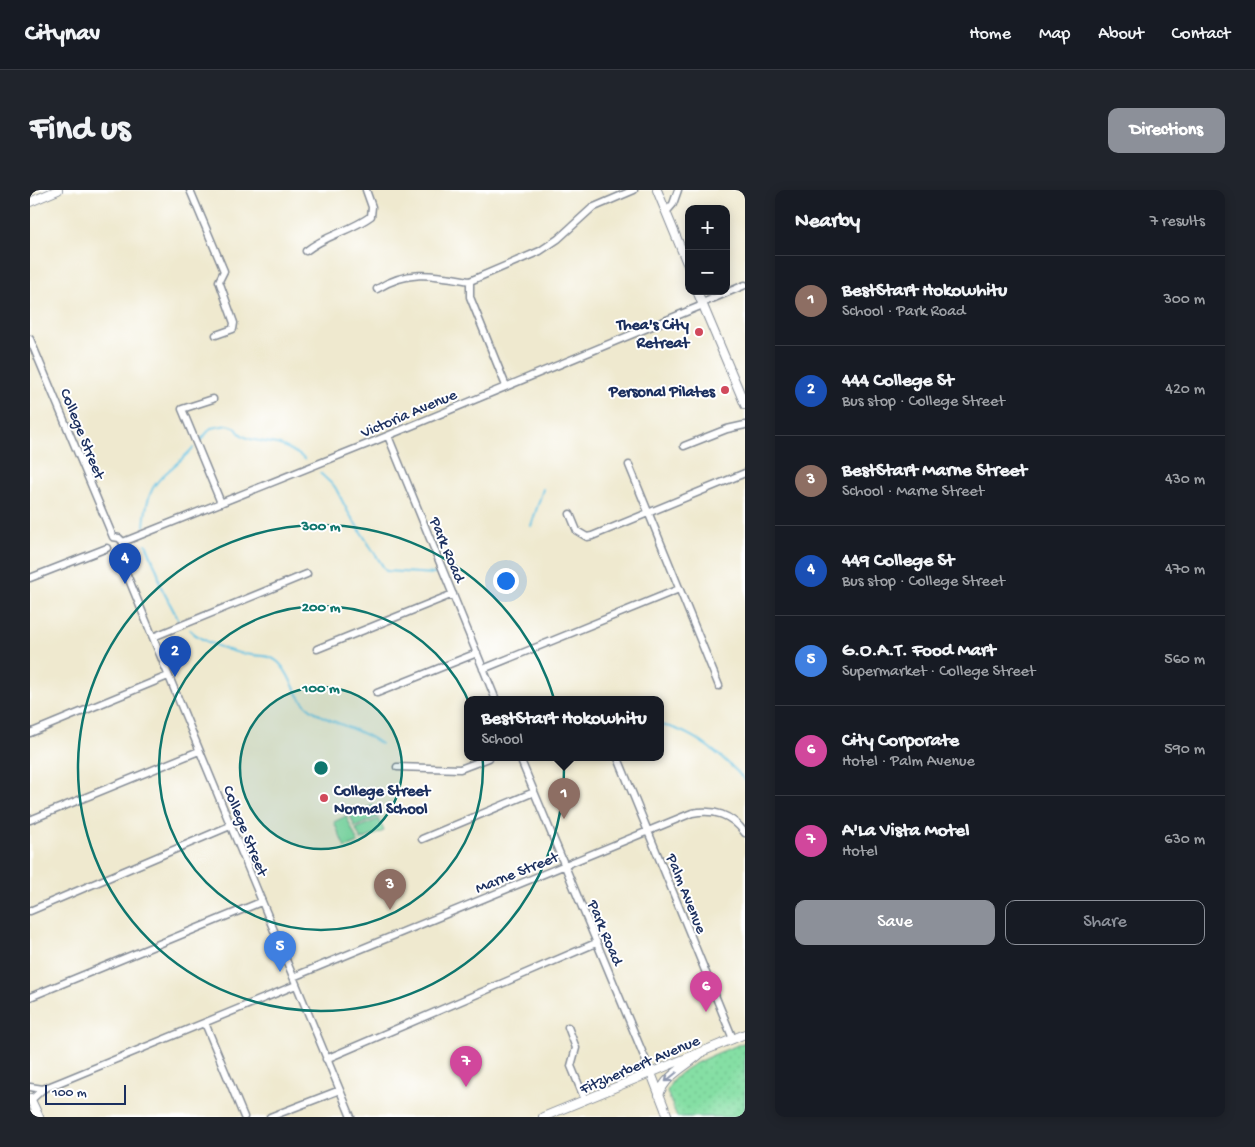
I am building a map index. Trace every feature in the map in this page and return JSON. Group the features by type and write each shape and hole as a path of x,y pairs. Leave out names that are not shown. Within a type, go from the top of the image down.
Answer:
{"main road":[{"path":"30,202 58,190"},
{"path":"657,190 685,258"},
{"path":"699,295 745,405"},
{"name":"Fitzherbert Avenue","path":"543,1117 745,1034"},
{"path":"659,1095 662,1086 669,1078 690,1064 703,1051"},
{"name":"Park Road","path":"651,1074 668,1117"},
{"path":"30,1100 39,1117"}],"street":[{"path":"190,190 224,272 219,281 235,326 216,335"},
{"path":"306,251 320,240 362,222 371,216 372,207 366,190"},
{"path":"377,289 403,277 422,274 470,281 540,251 558,239 592,208 634,190"},
{"path":"667,211 673,204 678,190"},
{"path":"470,281 470,298 506,386"},
{"name":"Victoria Avenue","path":"122,542 388,436 745,285"},
{"name":"College Street","path":"30,339 113,537"},
{"path":"213,399 182,409 221,503"},
{"path":"684,446 727,429 745,425"},
{"name":"Park Road","path":"388,436 494,696"},
{"path":"629,465 720,686"},
{"path":"570,514 577,531 587,537 745,473"},
{"path":"113,537 119,538 122,542 123,547 118,553 112,553 107,548 107,542 113,537"},
{"path":"30,578 107,548"},
{"name":"College Street","path":"118,553 351,1117"},
{"path":"153,637 307,574"},
{"path":"484,669 679,589"},
{"path":"317,649 454,594"},
{"path":"377,693 477,653"},
{"path":"30,733 168,676"},
{"path":"30,820 199,751"},
{"path":"397,767 460,769 481,761"},
{"name":"Park Road","path":"521,761 651,1074"},
{"name":"Palm Avenue","path":"619,761 733,1038"},
{"path":"422,839 534,792"},
{"name":"Marne Street","path":"293,977 692,813 706,811 729,817 745,832"},
{"path":"30,911 230,826"},
{"path":"30,997 261,902"},
{"path":"326,1058 596,943"},
{"path":"30,1100 43,1089 296,985"},
{"path":"205,1023 244,1117"},
{"path":"568,1027 576,1048 571,1066 585,1100"},
{"path":"30,1087 43,1089"},
{"path":"270,1117 340,1090"}],"green space":[{"path":"373,805 378,817 355,827 350,815"},
{"path":"346,816 358,843 345,848 334,822"},
{"path":"379,819 384,831 361,840 356,829"},
{"path":"745,1042 745,1117 677,1117 667,1092 671,1083 689,1067 712,1055"}],"waterway":[{"path":"200,441 211,428 228,425 236,428 239,433 249,439 280,445 305,459"},
{"path":"144,526 146,509 153,487 165,473 193,448"},
{"path":"320,473 335,487 348,512 386,571 435,574"},
{"path":"531,526 543,489"},
{"path":"146,544 158,573 160,585 178,619"},
{"path":"190,630 202,639 219,647 245,654 272,658 286,672 298,696 307,706 324,717 363,733 381,744"},
{"path":"664,726 684,732 695,738 728,763 745,780"}],"place":[{"name":"Thea's City Retreat","path":"699,332"},
{"name":"Personal Pilates","path":"725,390"},
{"name":"449 College St","path":"125,584"},
{"name":"444 College St","path":"175,677"},
{"name":"College Street Normal School","path":"324,798"},
{"name":"BestStart Hokowhitu","path":"564,819"},
{"name":"BestStart Marne Street","path":"390,910"},
{"name":"G.O.A.T. Food Mart","path":"280,972"},
{"name":"City Corporate","path":"706,1012"},
{"name":"A'La Vista Motel","path":"466,1087"}]}
